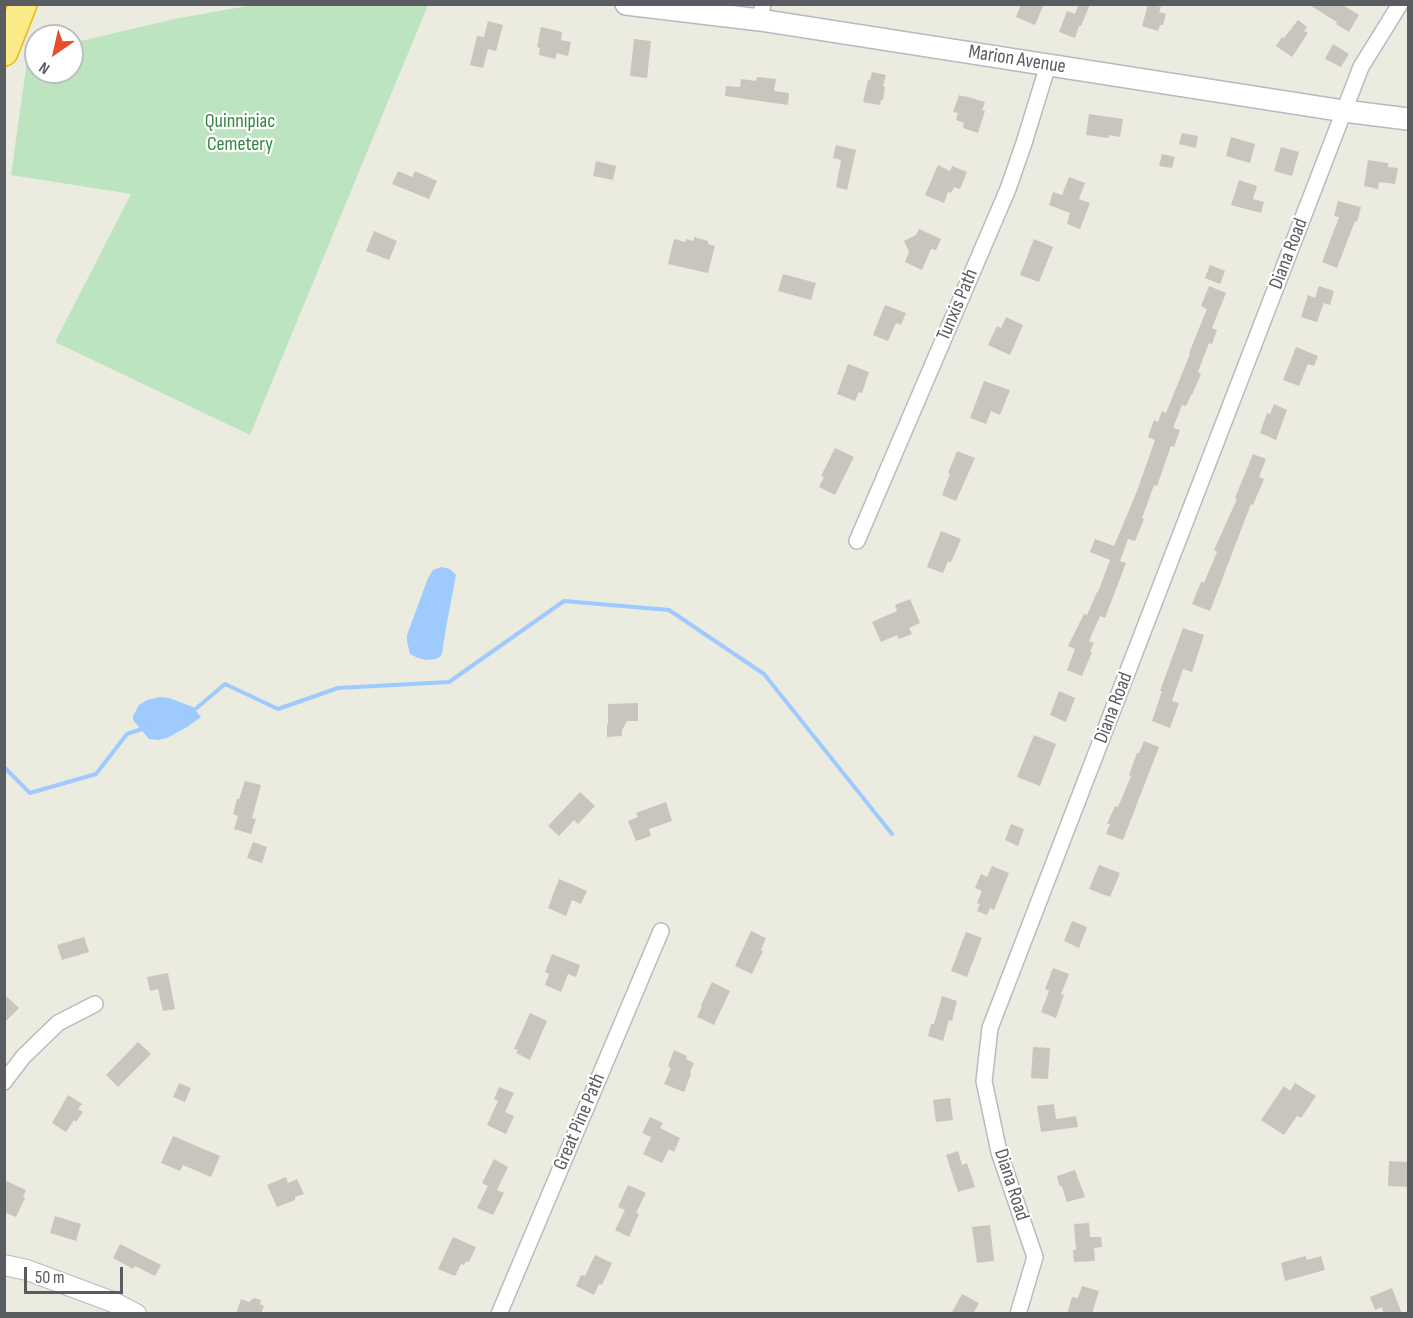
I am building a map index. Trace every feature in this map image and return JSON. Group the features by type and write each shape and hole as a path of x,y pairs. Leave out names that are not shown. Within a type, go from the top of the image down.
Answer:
{"highway":[{"path":"4,52 23,4"}],"main road":[{"name":"Marion Avenue","path":"626,4 761,12 1048,65 1408,119"}],"street":[{"name":"Diana Road","path":"1018,1314 1035,1257 999,1152 984,1081 990,1028 1361,67 1400,4"},
{"name":"Tunxis Path","path":"857,541 1008,189 1048,65"},
{"name":"Great Pine Path","path":"498,1314 661,931"},
{"path":"4,1082 23,1057 58,1023 95,1004"},
{"path":"4,1265 27,1270 110,1308 136,1314"}],"green space":[{"name":"Quinnipiac Cemetery","path":"259,4 428,5 250,435 55,342 131,194 11,175 24,82 84,84 84,40 179,18"}],"water":[{"path":"441,567 450,569 456,575 442,653 440,657 426,660 410,654 407,635 428,578 433,570"},
{"path":"160,697 193,707 201,717 167,738 149,739 133,720 133,716 139,705 147,700"}],"building":[{"path":"1021,4 1044,4 1035,25 1016,17"},
{"path":"1079,4 1090,4 1075,38 1059,32 1067,11 1075,14"},
{"path":"1148,4 1161,7 1159,12 1166,14 1163,25 1160,25 1158,31 1142,26"},
{"path":"1308,4 1341,4 1359,15 1349,32"},
{"path":"1298,20 1307,27 1304,31 1308,33 1292,57 1276,46"},
{"path":"488,21 503,25 496,51 488,49 483,68 470,65 477,36 484,37"},
{"path":"541,27 562,32 561,40 571,42 568,56 557,53 555,59 539,55 540,48 537,47"},
{"path":"634,39 651,41 647,78 630,76"},
{"path":"1333,44 1349,54 1341,67 1325,59"},
{"path":"872,72 886,75 883,100 880,105 863,102"},
{"path":"757,77 776,79 774,91 789,93 788,105 725,96 726,86 740,87 741,79 756,81"},
{"path":"959,95 985,102 982,110 985,111 978,133 963,128 964,123 956,120 958,113 953,112"},
{"path":"1089,114 1123,119 1120,137 1086,135"},
{"path":"1182,133 1198,136 1196,148 1179,144"},
{"path":"1231,137 1255,144 1250,163 1226,156"},
{"path":"836,145 856,150 847,190 836,187 841,160 833,158"},
{"path":"1281,147 1299,152 1292,176 1274,171"},
{"path":"1162,154 1175,157 1172,168 1159,166"},
{"path":"1368,160 1388,163 1388,167 1398,168 1395,184 1379,182 1378,189 1364,186"},
{"path":"596,161 616,166 613,180 593,176"},
{"path":"938,165 950,171 952,166 967,172 960,189 954,187 951,193 948,192 944,203 925,195"},
{"path":"398,171 412,177 415,171 437,181 429,199 392,184"},
{"path":"1069,177 1085,183 1079,199 1090,203 1080,229 1067,224 1070,213 1049,205 1053,192 1062,195"},
{"path":"1239,180 1257,186 1253,199 1264,202 1261,213 1231,205"},
{"path":"1338,201 1361,207 1337,268 1322,262 1339,217 1334,216"},
{"path":"919,229 941,239 936,250 931,249 922,270 905,262 909,252 904,241 916,235"},
{"path":"374,231 397,241 389,260 366,251"},
{"path":"694,237 708,241 708,244 715,246 708,273 668,264 674,239 685,242 686,239 694,241"},
{"path":"1034,239 1053,247 1039,282 1020,275"},
{"path":"1210,265 1225,271 1220,284 1205,278"},
{"path":"783,274 816,283 811,300 778,291"},
{"path":"1209,286 1226,293 1212,328 1217,330 1212,344 1209,343 1198,372 1201,374 1192,395 1186,406 1182,405 1173,428 1180,430 1174,447 1171,446 1157,486 1154,485 1135,541 1128,539 1120,561 1126,563 1105,618 1100,616 1089,641 1094,643 1082,676 1067,670 1075,649 1068,646 1084,614 1087,615 1110,560 1090,552 1095,539 1114,546 1155,440 1148,437 1154,420 1158,422 1162,411 1166,413 1207,309 1201,306"},
{"path":"1319,286 1334,291 1330,305 1324,303 1317,322 1301,317 1308,295 1315,298"},
{"path":"885,305 906,313 901,325 896,323 888,341 873,335"},
{"path":"1006,317 1023,325 1010,355 988,345 997,326 1001,328"},
{"path":"1296,347 1318,356 1314,366 1308,364 1299,386 1283,380"},
{"path":"848,364 869,372 862,393 859,392 855,401 837,394"},
{"path":"984,381 1010,390 1000,415 991,411 986,424 970,418"},
{"path":"1274,404 1287,410 1276,440 1260,433 1267,413 1270,414"},
{"path":"835,448 854,457 835,495 819,487 824,477 821,476"},
{"path":"957,451 975,458 956,501 942,495"},
{"path":"1253,454 1266,459 1259,477 1264,479 1253,505 1251,504 1210,611 1192,604 1217,552 1214,550 1237,499 1235,498"},
{"path":"941,531 961,539 951,562 948,561 943,573 927,567"},
{"path":"910,599 920,623 909,628 912,634 899,639 897,635 881,642 872,622 897,611 895,605"},
{"path":"1183,628 1204,635 1192,672 1183,669 1172,701 1179,703 1170,728 1152,721 1162,691 1160,691"},
{"path":"1059,691 1075,698 1066,722 1050,715"},
{"path":"638,703 638,721 627,721 622,730 622,736 607,737 608,704"},
{"path":"1034,735 1056,744 1040,786 1017,777"},
{"path":"1144,741 1159,747 1123,840 1106,834 1110,824 1107,824 1115,806 1118,807 1131,776 1129,775 1137,753"},
{"path":"245,781 261,785 252,818 256,819 251,834 234,829 238,816 233,814"},
{"path":"580,792 595,806 578,824 574,820 559,836 548,826"},
{"path":"666,802 672,821 649,829 651,836 636,841 628,821 638,817 636,813"},
{"path":"1011,824 1024,829 1018,846 1005,840"},
{"path":"253,842 267,847 262,863 247,858"},
{"path":"1099,865 1120,873 1110,897 1089,889"},
{"path":"992,866 1009,873 994,910 990,908 987,915 977,911 980,904 977,903 982,891 975,888 981,874 987,877"},
{"path":"559,879 587,891 581,904 572,900 566,916 548,908"},
{"path":"1072,921 1087,927 1079,948 1064,941"},
{"path":"751,931 766,938 761,950 763,951 752,974 735,966"},
{"path":"966,932 982,938 967,977 951,971"},
{"path":"84,937 89,952 62,960 57,945"},
{"path":"552,954 580,965 576,977 568,974 561,992 545,985 549,974 545,972"},
{"path":"1053,968 1069,974 1061,994 1064,995 1056,1018 1041,1012 1049,991 1045,989"},
{"path":"168,973 175,1009 163,1011 158,989 150,991 147,977"},
{"path":"712,982 730,991 714,1025 697,1017"},
{"path":"4,994 19,1008 4,1023"},
{"path":"942,996 957,1001 952,1021 949,1020 943,1041 928,1036"},
{"path":"530,1013 547,1021 530,1060 516,1053 518,1050 514,1049"},
{"path":"138,1042 151,1054 118,1087 106,1075"},
{"path":"1033,1047 1050,1048 1048,1079 1031,1078"},
{"path":"674,1050 687,1056 686,1059 694,1063 684,1092 664,1084 671,1068 668,1066"},
{"path":"179,1083 191,1088 185,1102 173,1097"},
{"path":"1295,1083 1316,1096 1301,1118 1297,1116 1284,1135 1261,1120 1284,1086 1290,1091"},
{"path":"499,1087 514,1093 505,1112 514,1116 506,1134 487,1125 498,1101 494,1099"},
{"path":"68,1095 82,1104 78,1109 83,1112 66,1132 52,1123"},
{"path":"950,1098 953,1120 936,1122 933,1100"},
{"path":"1054,1104 1056,1119 1076,1116 1078,1127 1041,1132 1037,1106"},
{"path":"650,1117 663,1123 660,1128 680,1138 674,1152 669,1149 662,1163 643,1154 651,1137 642,1133"},
{"path":"173,1136 220,1156 211,1177 183,1165 180,1171 161,1163"},
{"path":"958,1151 962,1165 967,1163 975,1187 958,1192 946,1155"},
{"path":"494,1159 508,1167 497,1190 504,1193 493,1215 477,1208 488,1186 482,1183"},
{"path":"1389,1161 1408,1162 1408,1187 1388,1186"},
{"path":"1075,1170 1085,1197 1067,1202 1057,1176"},
{"path":"286,1177 288,1183 297,1179 304,1194 277,1207 267,1185"},
{"path":"4,1180 26,1190 23,1197 25,1198 16,1217 4,1212"},
{"path":"628,1185 646,1193 636,1213 639,1214 629,1237 615,1230 625,1210 618,1207"},
{"path":"55,1216 81,1224 76,1241 50,1233"},
{"path":"1089,1223 1090,1237 1101,1237 1102,1247 1094,1248 1095,1261 1074,1262 1073,1250 1076,1250 1074,1224"},
{"path":"990,1225 994,1261 977,1263 972,1227"},
{"path":"453,1237 476,1247 469,1262 461,1264 455,1276 438,1269"},
{"path":"120,1244 161,1265 155,1276 135,1266 133,1269 113,1258"},
{"path":"595,1255 612,1263 602,1285 599,1284 594,1295 576,1286 581,1275 585,1276"},
{"path":"1305,1256 1307,1260 1321,1256 1325,1270 1285,1281 1281,1263"},
{"path":"1082,1286 1099,1291 1092,1314 1067,1314 1072,1297 1078,1298"},
{"path":"1392,1288 1402,1314 1384,1314 1382,1307 1375,1310 1370,1297"},
{"path":"962,1294 979,1303 973,1314 951,1314"},
{"path":"254,1298 261,1300 260,1304 264,1306 261,1314 236,1314 241,1299 249,1302"}],"waterway":[{"path":"192,712 225,684 278,709 338,688 449,682 564,601 669,610 764,674 892,834"},
{"path":"4,767 30,793 96,774 127,734 145,728"}]}
